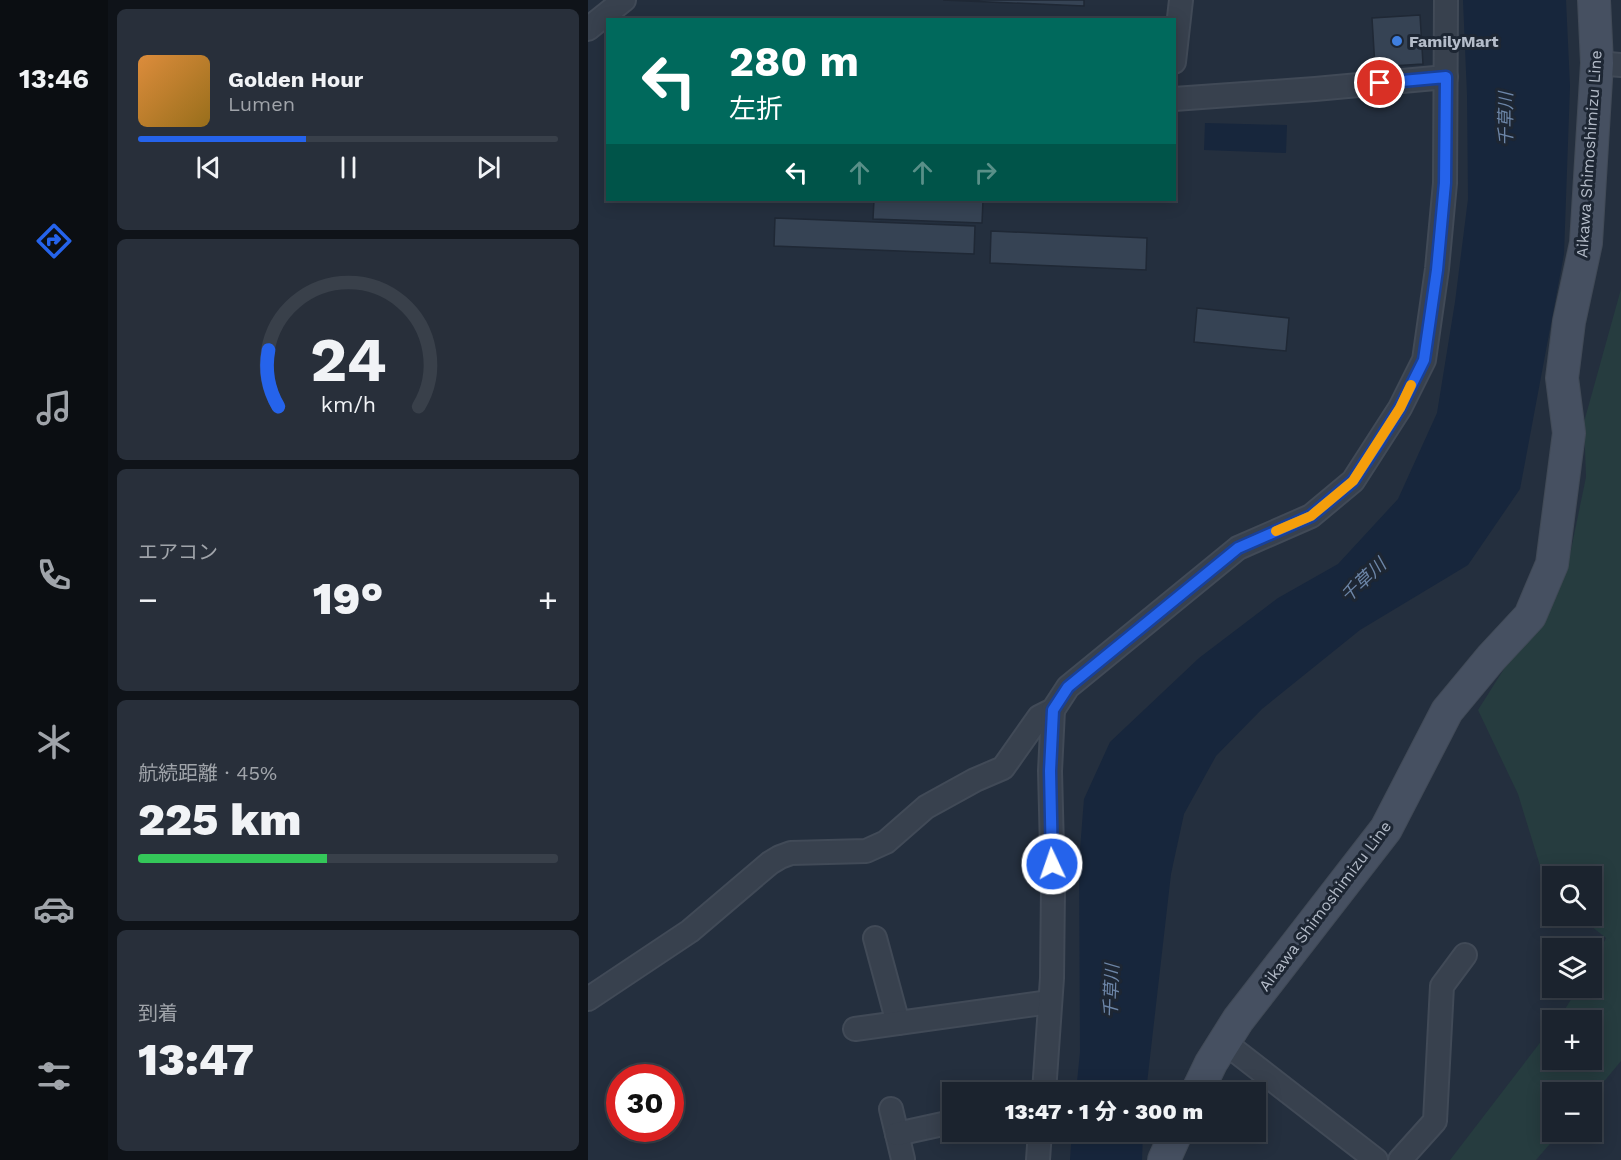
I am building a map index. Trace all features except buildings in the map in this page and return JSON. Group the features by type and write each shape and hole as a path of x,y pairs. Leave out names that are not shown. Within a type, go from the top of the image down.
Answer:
{"main road":[{"name":"Aikawa Shimoshimizu Line","path":"1202,1082 1238,1020 1386,829 1447,711 1530,616 1552,564 1569,433 1562,378 1569,322 1586,243 1609,64 1594,0"}],"street":[{"path":"598,15 624,0"},
{"path":"1176,44 1181,0"},
{"path":"1045,1082 1050,1002 1053,888 1050,771 1053,710 1068,687 1238,548 1311,516 1353,481 1400,408 1424,360 1437,270 1445,183 1446,0"},
{"path":"1176,99 1446,77"},
{"path":"594,990 690,932 780,857 790,854 866,851 886,842 926,807 975,780 1003,768 1039,717 1053,710"},
{"path":"875,938 898,1023"},
{"path":"1400,1160 1435,1121 1442,986 1465,955"},
{"path":"855,1029 1050,1002"},
{"path":"1224,1042 1376,1160"},
{"path":"891,1109 903,1158"},
{"path":"897,1134 942,1124"},
{"path":"1038,1160 1039,1142"}],"green space":[{"path":"1621,289 1621,1061 1602,1084 1602,1082 1542,1082 1542,1142 1552,1142 1536,1160 1450,1160 1542,1040 1542,1070 1602,1070 1602,1010 1564,1010 1572,998 1602,998 1602,945 1606,938 1591,926 1602,926 1602,866 1542,866 1542,872 1518,794 1478,710 1567,569 1586,477 1584,422"}],"water":[{"name":"千草川","path":"1463,0 1566,0 1570,86 1564,254 1520,489 1468,565 1360,630 1262,709 1216,756 1184,814 1171,874 1147,1082 1077,1082 1080,1052 1079,862 1084,799 1110,742 1199,658 1278,598 1338,564 1398,499 1437,413 1455,302 1468,199"},
{"path":"1205,123 1287,125 1286,153 1204,150"},
{"path":"1071,1142 1143,1142 1142,1160 1070,1160"}],"slow traffic":[{"path":"1276,531 1311,516 1353,481 1400,408 1411,385"}],"place":[{"name":"FamilyMart","path":"1397,41"}],"route":[{"path":"1052,864 1050,771 1053,710 1068,687 1238,548 1311,516 1353,481 1400,408 1424,360 1437,270 1445,183 1446,77 1380,83"}]}
